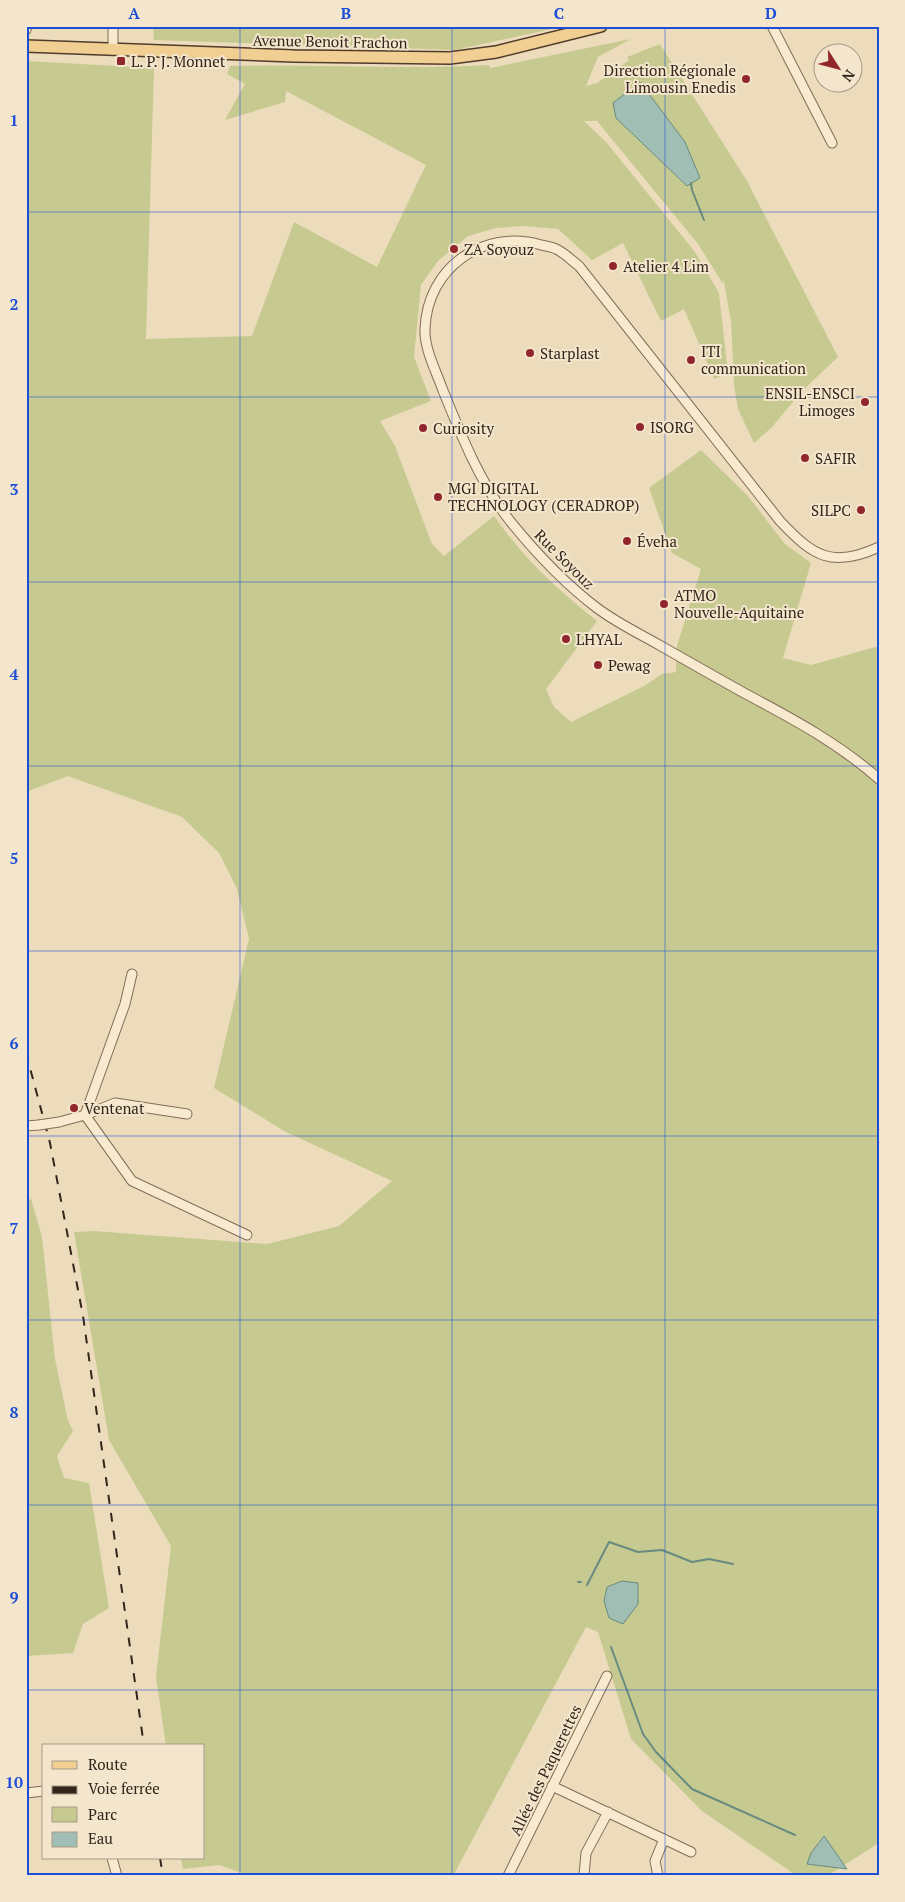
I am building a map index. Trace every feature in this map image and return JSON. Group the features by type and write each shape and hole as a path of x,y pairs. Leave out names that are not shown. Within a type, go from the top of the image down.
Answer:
{"main road":[{"name":"Avenue Benoit Frachon","path":"26,46 294,56 450,58 496,52 601,26"}],"street":[{"path":"26,30 27,26"},
{"path":"112,49 113,26"},
{"path":"772,26 832,143"},
{"name":"Rue Soyouz","path":"879,547 858,556 836,559 802,545 780,521 579,266 558,250 532,242 506,240 480,246 456,262 438,283 428,306 425,331 436,371 465,445 480,474 508,519 534,550 569,585 598,609 685,660 819,733 856,758 879,779"},
{"path":"85,1115 125,1004 132,974"},
{"path":"26,1126 59,1122 85,1115 115,1103 187,1114"},
{"path":"85,1115 132,1181 248,1235"},
{"name":"Allée des Paquerettes","path":"508,1876 607,1676"},
{"path":"552,1786 691,1852"},
{"path":"26,1793 42,1791"},
{"path":"584,1875 586,1853 608,1812"},
{"path":"658,1876 654,1862 664,1840"},
{"path":"113,1860 118,1876"}],"green space":[{"path":"153,26 566,26 455,50 154,40"},
{"path":"631,39 598,57 586,86 597,83 629,60 627,57 660,44 747,181 838,357 802,391 772,427 754,443 738,409 734,385 731,321 723,277 723,284 698,244 597,121 584,121 607,143 695,252 719,293 728,373 714,379 684,309 661,321 623,243 592,260 558,229 523,226 496,228 468,236 438,261 421,285 414,357 431,401 380,421 395,446 432,544 444,556 494,516 518,547 542,573 597,621 546,689 554,707 571,722 644,686 662,674 676,672 676,649 701,569 672,553 649,488 701,450 748,496 785,544 811,563 783,658 811,665 879,646 879,1843 827,1876 797,1876 702,1811 631,1739 598,1632 586,1627 453,1876 250,1876 219,1865 183,1869 181,1860 205,1860 205,1744 166,1744 156,1677 171,1546 109,1440 74,1232 94,1231 267,1244 339,1226 392,1181 284,1131 214,1088 249,939 237,889 219,853 182,817 68,776 26,792 26,61 154,68 146,339 252,336 294,222 377,267 426,165 286,91 285,102 225,120 245,84 227,74 230,66 424,67 489,65 490,68"},
{"path":"31,1199 42,1237 55,1359 68,1421 73,1431 57,1456 64,1478 89,1483 109,1608 83,1624 73,1653 26,1656 29,1244 26,1236 26,1201"}],"water":[{"path":"640,82 685,142 700,178 687,186 616,118 613,103"},
{"path":"622,1581 638,1583 638,1604 623,1624 609,1618 604,1601 607,1587"},
{"path":"824,1836 847,1869 807,1864 811,1853"}],"waterway":[{"path":"691,183 704,220"},
{"path":"587,1585 609,1542 638,1552 662,1550 692,1562 709,1559 733,1564"},
{"path":"611,1647 643,1734 656,1752 692,1789 795,1835"}],"railway":[{"path":"26,1053 50,1143 83,1316 144,1744"},
{"path":"160,1860 163,1876"}],"place":[{"name":"L. P. J. Monnet","path":"121,61"},
{"name":"Direction Régionale Limousin Enedis","path":"746,79"},
{"name":"ZA Soyouz","path":"454,249"},
{"name":"Atelier 4 Lim","path":"613,266"},
{"name":"Starplast","path":"530,353"},
{"name":"ITI communication","path":"691,360"},
{"name":"ENSIL-ENSCI Limoges","path":"865,402"},
{"name":"ISORG","path":"640,427"},
{"name":"Curiosity","path":"423,428"},
{"name":"SAFIR","path":"805,458"},
{"name":"MGI DIGITAL TECHNOLOGY (CERADROP)","path":"438,497"},
{"name":"SILPC","path":"861,510"},
{"name":"Éveha","path":"627,541"},
{"name":"ATMO Nouvelle-Aquitaine","path":"664,604"},
{"name":"LHYAL","path":"566,639"},
{"name":"Pewag","path":"598,665"},
{"name":"Ventenat","path":"74,1108"}]}
